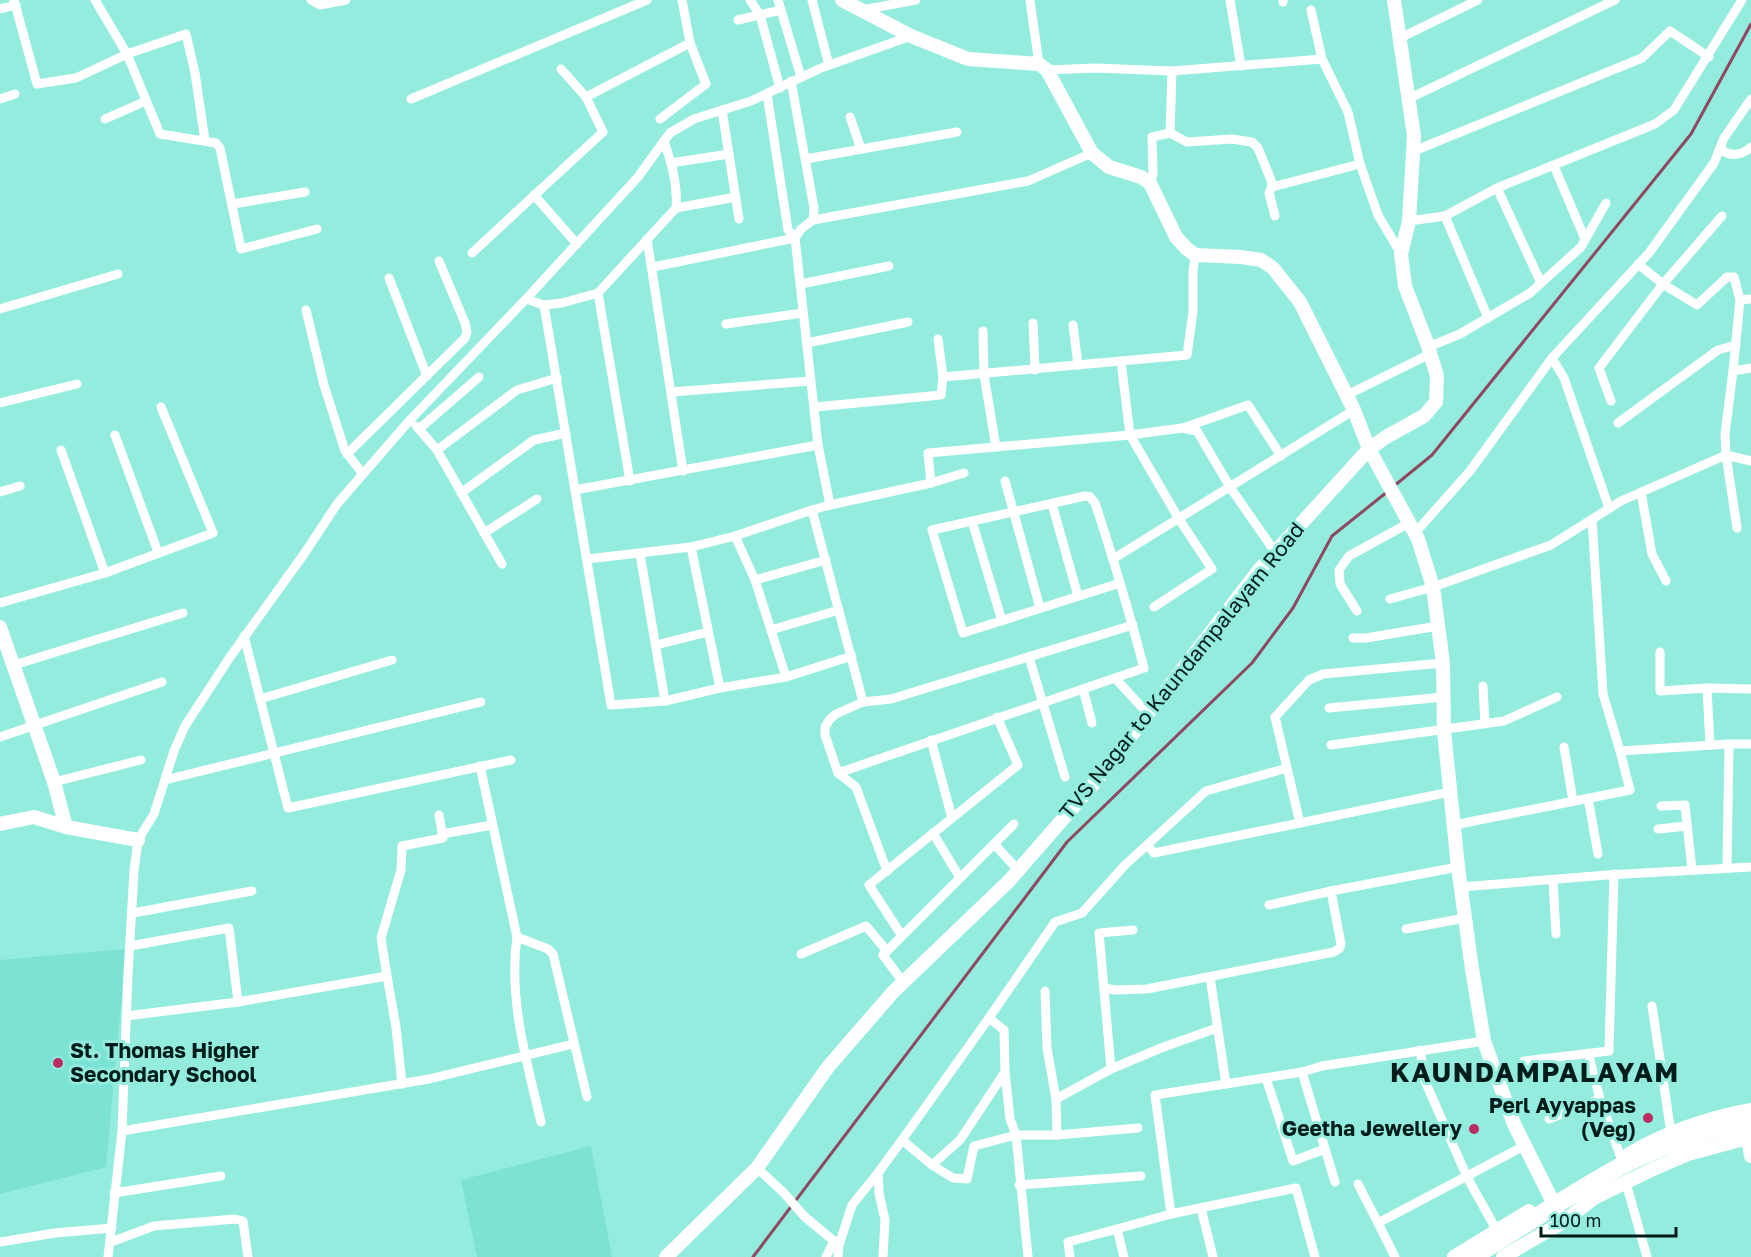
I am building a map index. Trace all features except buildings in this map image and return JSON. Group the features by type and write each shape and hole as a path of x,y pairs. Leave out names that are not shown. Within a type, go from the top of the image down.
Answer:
{"highway":[{"path":"1501,1256 1576,1203 1647,1164 1749,1125"},
{"path":"1472,1257 1630,1162 1679,1141 1749,1125"}],"main road":[{"name":"TVS Nagar to Kaundampalayam Road","path":"666,1257 757,1168 828,1067 903,982 1018,870 1096,781 1275,552 1369,449 1386,437 1424,417 1436,402 1437,376 1405,286 1401,255 1408,221 1414,152 1394,0"},
{"path":"852,4 911,36 968,59 1043,67 1092,153 1109,167 1141,177 1150,183 1176,237 1186,248 1195,255 1241,256 1261,260 1273,268 1299,302 1347,395 1369,449 1409,523 1433,588 1443,663 1444,731 1458,867 1484,1041 1514,1124 1563,1222"},
{"path":"0,627 54,782 66,827"},
{"path":"0,824 34,817 66,827 138,840"},
{"path":"1454,1257 1648,1143 1720,1117 1749,1125"},
{"path":"1749,1125 1751,1156"},
{"path":"1501,1256 1563,1222 1594,1198 1749,1125"}],"street":[{"path":"95,0 127,54 160,134 216,143 220,148 241,249 317,229"},
{"path":"311,0 320,5 346,0"},
{"path":"411,99 647,0"},
{"path":"660,119 706,84 690,43 682,0"},
{"path":"750,0 760,15 780,88"},
{"path":"778,0 796,79 814,208 813,220"},
{"path":"812,0 829,65"},
{"path":"852,4 916,0"},
{"path":"1030,0 1043,67 1172,71 1322,59"},
{"path":"1230,0 1241,66"},
{"path":"1398,39 1478,0"},
{"path":"1408,99 1615,0"},
{"path":"1408,221 1445,216 1497,188 1655,124 1674,110 1709,57 1742,0"},
{"path":"0,9 15,2 37,84 76,78 127,54 186,34 195,73 205,141"},
{"path":"738,20 781,10"},
{"path":"1311,10 1322,59 1348,112 1360,164 1378,215 1401,255"},
{"path":"1414,152 1642,58 1670,31 1709,57"},
{"path":"108,1257 122,1131 126,1016 138,840 154,814 174,751 185,726 244,636 304,554 337,504 410,420 638,177 670,133 681,125 767,94 829,65 911,36"},
{"path":"586,97 690,43"},
{"path":"472,253 603,132 586,97 561,69"},
{"path":"1170,133 1172,71"},
{"path":"0,99 15,94"},
{"path":"767,94 788,230 795,238 818,445 830,505"},
{"path":"1357,611 1340,584 1339,570 1349,556 1409,523 1470,471 1552,358 1648,253 1714,163 1733,124 1751,99"},
{"path":"105,119 146,101"},
{"path":"722,110 739,219"},
{"path":"850,117 861,149"},
{"path":"806,159 957,132"},
{"path":"1150,183 1153,174 1152,137 1170,133 1187,141 1232,139 1252,142 1258,148 1272,187 1269,193 1275,216"},
{"path":"664,141 677,195 676,208"},
{"path":"1720,149 1734,156 1751,147"},
{"path":"653,267 795,238 801,228 813,220 1028,181 1092,153"},
{"path":"671,163 729,154"},
{"path":"1272,187 1360,164"},
{"path":"1554,166 1585,239"},
{"path":"1497,188 1541,283"},
{"path":"233,204 305,192"},
{"path":"534,195 577,244"},
{"path":"526,298 544,305 562,303 598,293 676,208 736,197"},
{"path":"1347,395 1530,293 1581,247 1606,203"},
{"path":"1445,216 1488,318"},
{"path":"1611,401 1599,368 1663,284 1722,216"},
{"path":"647,239 683,471"},
{"path":"943,377 1187,355 1193,311 1195,255"},
{"path":"347,454 465,338 467,332 439,261"},
{"path":"1638,264 1663,284 1697,305 1727,278 1734,277 1740,300 1725,434 1737,528"},
{"path":"801,284 889,266"},
{"path":"0,309 118,274"},
{"path":"389,278 427,376"},
{"path":"598,293 630,481"},
{"path":"1740,300 1751,299"},
{"path":"544,305 611,705 665,701 786,676 852,656"},
{"path":"306,310 324,385 347,454 363,474"},
{"path":"726,324 803,313"},
{"path":"807,343 908,322"},
{"path":"1032,323 1035,370"},
{"path":"1073,325 1078,365"},
{"path":"983,331 984,375 996,447"},
{"path":"815,407 941,395 943,377 938,339"},
{"path":"1618,423 1718,350 1736,345"},
{"path":"1552,358 1564,378 1609,508"},
{"path":"1121,361 1130,435 1179,519 1212,569 1154,607"},
{"path":"1733,371 1751,368"},
{"path":"419,429 479,377"},
{"path":"437,450 517,390 557,378"},
{"path":"672,392 810,381"},
{"path":"0,403 77,384"},
{"path":"931,483 928,453 1130,435 1182,428 1248,405 1281,456"},
{"path":"0,603 105,573 213,533 161,408"},
{"path":"1113,559 1354,410"},
{"path":"410,420 437,450 502,564"},
{"path":"1182,428 1197,431 1230,487 1275,552"},
{"path":"461,493 534,440 566,433"},
{"path":"115,435 158,552"},
{"path":"575,490 818,445"},
{"path":"61,450 105,573"},
{"path":"1390,599 1433,588 1551,545 1609,508 1726,455 1751,461"},
{"path":"587,559 691,547 735,536 830,505 931,483 964,473"},
{"path":"1005,481 1040,608"},
{"path":"0,492 20,486"},
{"path":"1641,492 1652,554 1666,581"},
{"path":"838,773 1144,668 1133,625 1113,559 1095,503 1090,497 1085,496 932,530 963,633 1120,583"},
{"path":"484,533 537,499"},
{"path":"1052,504 1078,596"},
{"path":"812,510 863,702"},
{"path":"1454,825 1630,790 1603,694 1592,519"},
{"path":"972,521 1002,621"},
{"path":"735,536 755,580 786,676"},
{"path":"691,547 720,688"},
{"path":"640,554 665,701"},
{"path":"755,580 826,560"},
{"path":"771,630 840,610"},
{"path":"14,665 183,613"},
{"path":"887,871 856,788 838,773 825,735 825,727 830,719 863,702 891,699 1133,625"},
{"path":"1353,638 1366,638 1438,626"},
{"path":"656,645 708,632"},
{"path":"244,636 288,808 511,760"},
{"path":"1660,652 1660,691 1707,687 1751,689"},
{"path":"1029,657 1065,777"},
{"path":"260,699 392,660"},
{"path":"1300,823 1275,717 1309,680 1323,674 1443,663"},
{"path":"1115,678 1148,714"},
{"path":"0,737 162,682"},
{"path":"1483,686 1485,724"},
{"path":"1707,687 1710,746"},
{"path":"1083,689 1092,723"},
{"path":"1329,708 1443,697"},
{"path":"1331,745 1504,722 1557,698"},
{"path":"165,780 481,702"},
{"path":"902,936 870,885 1018,765 997,717"},
{"path":"931,740 952,818"},
{"path":"1727,867 1729,744"},
{"path":"1620,751 1751,744"},
{"path":"1564,747 1573,801"},
{"path":"54,782 141,760"},
{"path":"480,766 517,937 513,963 516,1003 541,1122"},
{"path":"826,1257 837,1243 852,1205 902,1140 1055,922 1082,913 1125,865 1206,791 1287,768"},
{"path":"1147,845 1154,853 1450,792"},
{"path":"1588,798 1598,854"},
{"path":"1661,806 1685,805 1692,870"},
{"path":"402,1084 396,1027 381,938 401,870 402,846 443,838 439,815"},
{"path":"903,982 883,955 1014,824"},
{"path":"442,834 492,825"},
{"path":"1658,829 1687,826"},
{"path":"933,833 960,878"},
{"path":"994,844 1018,870"},
{"path":"1269,905 1458,867"},
{"path":"1461,887 1614,874 1751,867"},
{"path":"1524,1061 1609,1051 1614,874"},
{"path":"1552,880 1556,934"},
{"path":"133,913 252,891"},
{"path":"1105,988 1147,989 1338,950 1341,944 1331,891"},
{"path":"1406,929 1465,918"},
{"path":"801,954 866,926 887,951"},
{"path":"130,946 229,928 238,1002"},
{"path":"1111,1069 1099,933 1133,930"},
{"path":"517,937 548,949 553,954 587,1097"},
{"path":"126,1016 238,1002 387,976"},
{"path":"1210,977 1226,1084"},
{"path":"1046,991 1047,1048 1056,1099 1057,1135"},
{"path":"1652,1006 1671,1133"},
{"path":"989,1018 1004,1030 1005,1072 1010,1119 1016,1134 1019,1185 1028,1257"},
{"path":"1056,1099 1111,1069 1217,1028"},
{"path":"1171,1214 1155,1095 1484,1041"},
{"path":"122,1131 402,1084 526,1057 573,1044"},
{"path":"1420,1050 1425,1081 1467,1177 1497,1231"},
{"path":"1588,1053 1600,1100 1621,1158"},
{"path":"932,1165 960,1140 1005,1072"},
{"path":"1302,1072 1335,1182"},
{"path":"1266,1077 1293,1161 1325,1149"},
{"path":"1549,1119 1600,1100"},
{"path":"902,1140 932,1165 953,1178 967,1179 974,1146 1016,1134 1057,1135 1138,1128"},
{"path":"1378,1223 1524,1146"},
{"path":"757,1168 805,1217 837,1243 838,1257"},
{"path":"878,1173 879,1193 885,1220 882,1257"},
{"path":"114,1193 221,1176"},
{"path":"1019,1185 1141,1176"},
{"path":"1626,1183 1647,1257"},
{"path":"1358,1184 1395,1257"},
{"path":"1070,1257 1068,1242 1171,1214 1296,1188 1315,1257"},
{"path":"1201,1208 1213,1257"},
{"path":"111,1242 154,1226 235,1219 243,1221 248,1257"},
{"path":"0,1242 55,1233 112,1228"},
{"path":"1117,1229 1124,1257"}],"shaded area":[{"name":"St. Thomas Higher Secondary School","path":"126,949 106,1167 0,1194 0,960"},
{"path":"591,1146 612,1257 477,1257 461,1180"}],"waterway":[{"path":"1394,486 1432,455 1691,134 1751,24"},
{"path":"753,1257 1067,842 1252,663 1293,608 1332,536 1387,492"}],"place":[{"name":"St. Thomas Higher Secondary School","path":"58,1063"},
{"name":"Perl Ayyappas (Veg)","path":"1648,1118"},
{"name":"Geetha Jewellery","path":"1474,1129"}],"district":[{"name":"KAUNDAMPALAYAM","path":"1535,1073"}]}
